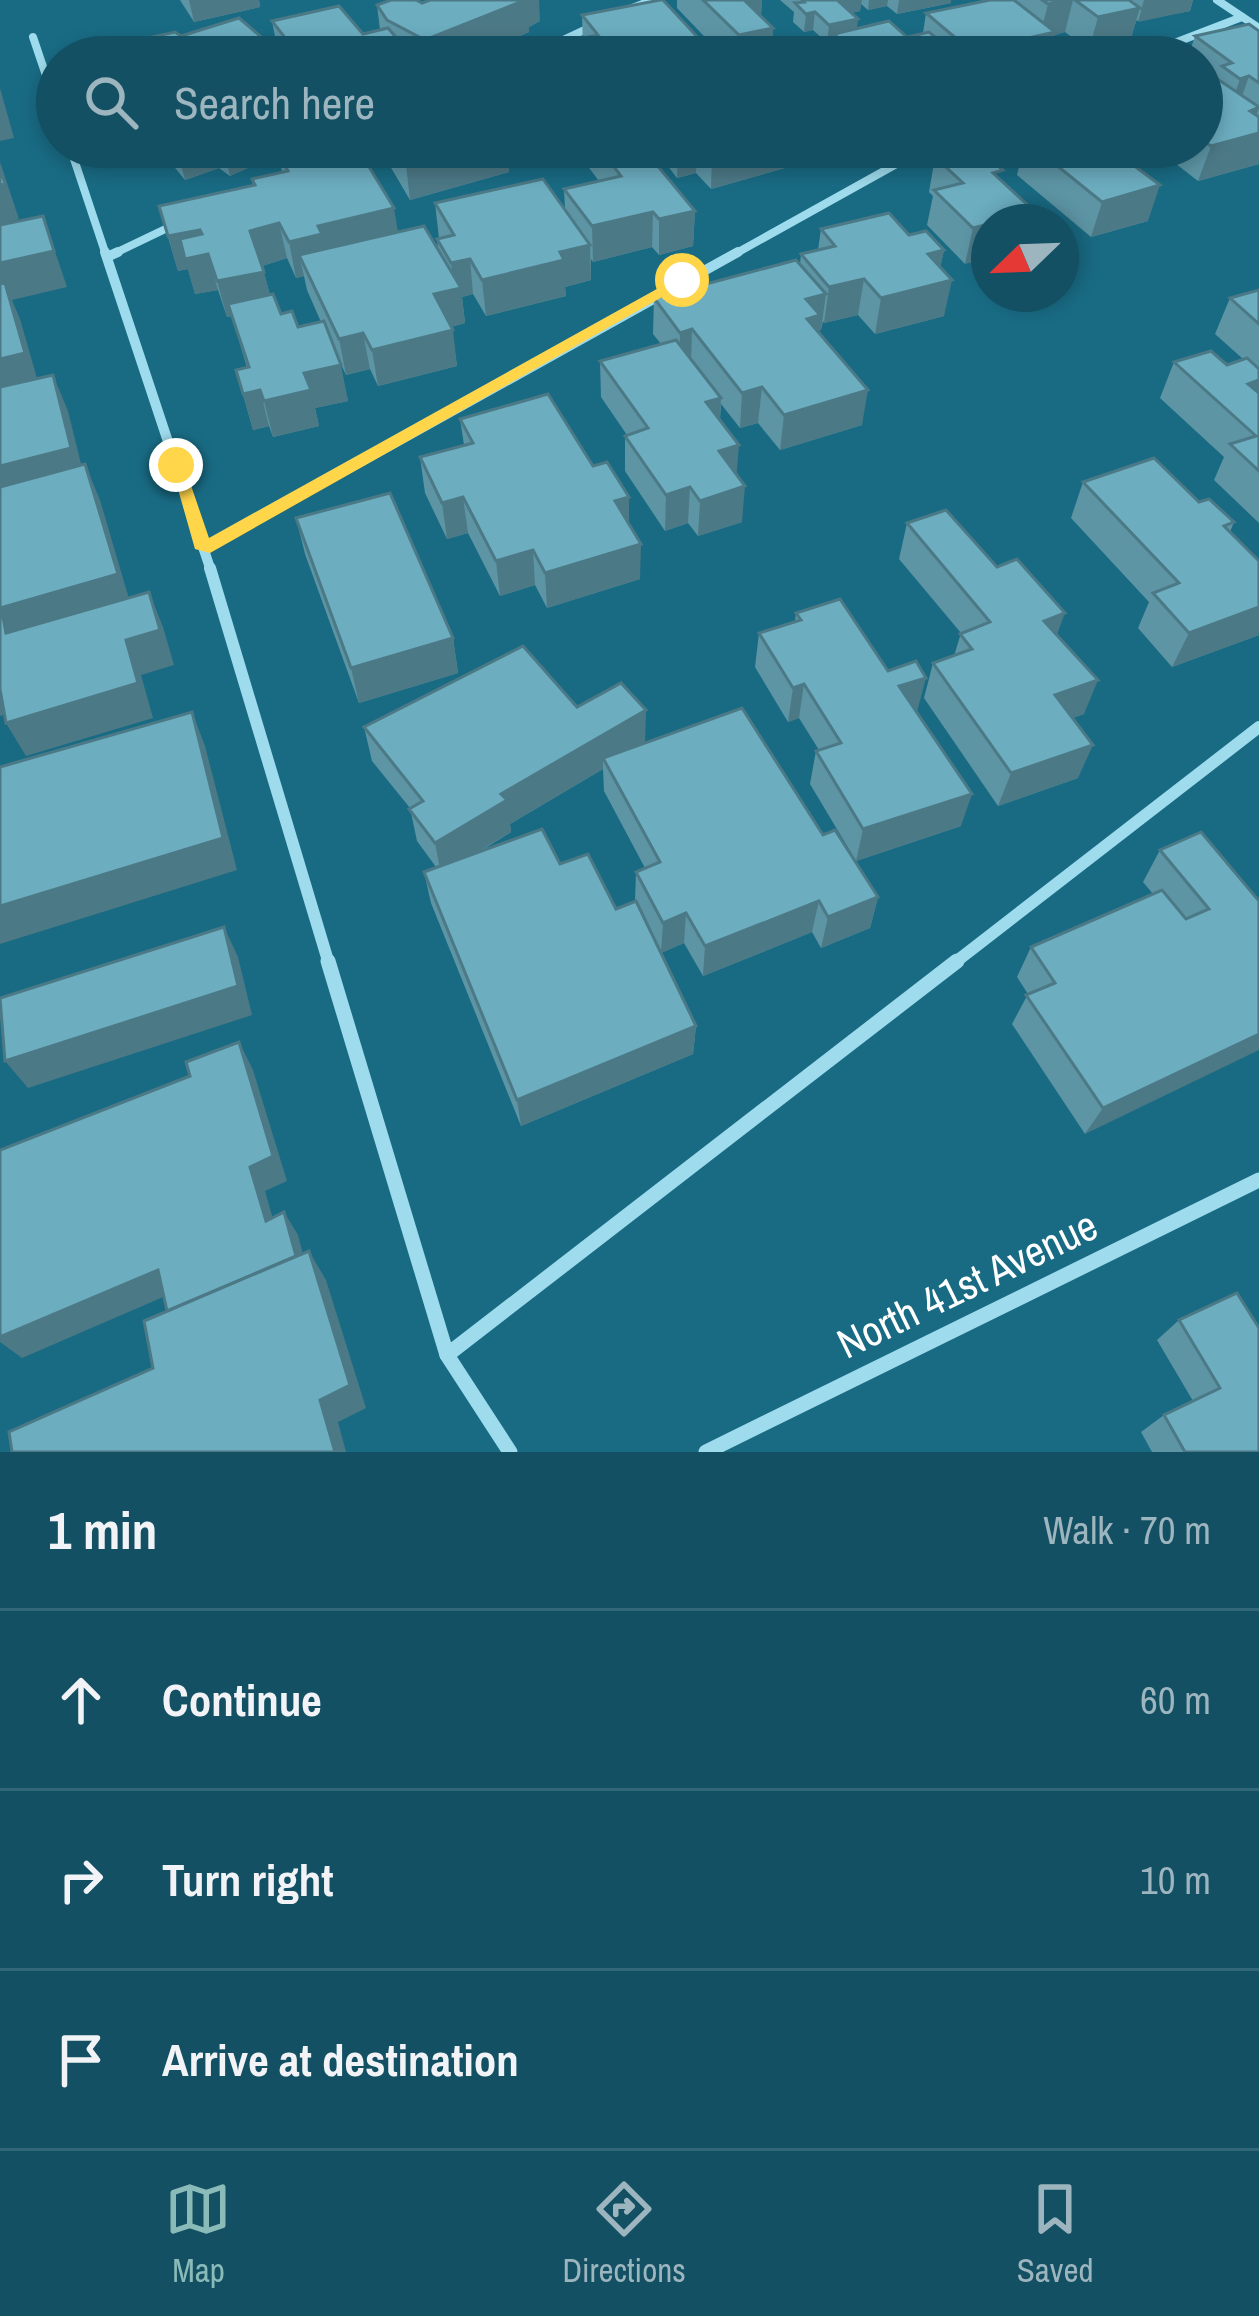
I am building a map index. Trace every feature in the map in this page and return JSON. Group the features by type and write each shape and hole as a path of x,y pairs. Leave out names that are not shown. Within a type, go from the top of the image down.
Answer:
{"street":[{"path":"623,11 653,0"},
{"path":"1217,0 1259,28"},
{"path":"1193,36 1242,17"},
{"path":"571,36 604,20"},
{"path":"33,37 36,46"},
{"path":"77,168 204,549 447,1355 511,1452"},
{"path":"204,549 886,168"},
{"path":"106,257 191,217"},
{"path":"447,1355 1259,727"},
{"name":"North 41st Avenue","path":"706,1452 1259,1180"}],"building":[{"path":"391,0 525,0 435,36 417,36 387,20 377,5"},
{"path":"663,0 697,36 593,36 598,35 582,15"},
{"path":"703,0 744,0 773,28 739,35"},
{"path":"837,0 858,19 829,25 795,3"},
{"path":"1014,0 1055,32 953,36 926,13"},
{"path":"1075,0 1129,0 1140,8 1098,17"},
{"path":"339,6 363,34 388,28 395,36 284,36 272,21"},
{"path":"239,18 260,36 181,36"},
{"path":"889,21 906,36 836,36"},
{"path":"1249,24 1259,31 1259,83 1249,76 1240,79 1223,67 1232,63 1223,56 1223,36 1195,36"},
{"path":"1223,83 1259,107 1250,111 1259,117 1259,133 1223,143"},
{"path":"370,168 394,208 318,226 322,234 289,242 279,223 250,231 264,272 217,281 208,254 185,259 180,239 202,234 200,230 168,236 159,206 255,185 252,179 288,171"},
{"path":"615,168 659,168 695,211 659,219 653,212 592,226 564,189 621,176"},
{"path":"947,168 1001,168 993,173 1027,204 971,204 971,226 934,190 963,183"},
{"path":"1060,168 1137,168 1160,185 1102,202"},
{"path":"543,179 590,245 560,252 564,260 482,280 470,259 451,263 437,239 454,235 435,203"},
{"path":"889,213 909,235 926,231 944,250 928,254 952,280 881,298 864,279 829,287 801,254 835,246 821,229"},
{"path":"43,216 54,251 0,263 0,225"},
{"path":"424,226 461,288 434,294 453,330 372,350 363,333 339,339 299,255"},
{"path":"796,260 826,294 806,299 820,315 807,319 868,390 784,415 762,387 742,393 692,329 680,333 654,298"},
{"path":"5,283 25,353 0,359 0,284"},
{"path":"1259,290 1259,324 1230,298"},
{"path":"273,294 281,314 292,311 298,327 324,321 341,365 304,373 311,390 264,401 260,390 243,394 236,370 249,367 228,304"},
{"path":"676,340 721,398 706,402 739,445 719,451 745,486 700,501 690,487 666,495 625,436 648,428 600,361"},
{"path":"1211,351 1227,365 1247,358 1259,369 1259,380 1248,384 1259,393 1259,471 1230,444 1256,436 1174,362"},
{"path":"53,375 71,448 0,466 0,387"},
{"path":"548,394 593,466 607,462 629,497 615,501 641,544 545,573 533,550 496,561 463,497 442,503 420,457 473,443 460,419"},
{"path":"1154,458 1199,502 1209,499 1234,522 1224,526 1259,561 1259,607 1189,633 1153,593 1179,583 1083,482"},
{"path":"85,464 118,574 0,608 0,487"},
{"path":"390,493 453,638 351,668 296,518"},
{"path":"946,510 997,567 1017,559 1065,613 1044,621 1098,680 1055,695 1093,745 1011,773 933,663 972,649 960,634 990,622 907,523"},
{"path":"149,592 160,630 126,640 138,683 6,723 0,689 0,618 6,633"},
{"path":"840,599 888,671 916,661 926,678 899,686 972,794 863,829 816,751 841,743 804,684 793,688 759,633 801,620 796,613"},
{"path":"523,646 577,707 621,683 646,710 501,794 507,800 435,843 409,809 423,801 364,727"},
{"path":"742,708 823,835 835,830 878,897 828,917 819,901 705,946 686,913 663,923 636,872 660,862 603,758"},
{"path":"192,712 223,838 0,906 0,767"},
{"path":"542,829 560,864 588,854 616,909 636,901 696,1026 517,1100 424,872"},
{"path":"1201,832 1259,901 1259,1034 1103,1108 1026,995 1055,983 1031,947 1162,890 1186,919 1209,909 1160,850"},
{"path":"224,927 238,986 5,1061 0,998"},
{"path":"239,1042 273,1156 250,1167 266,1221 284,1212 296,1256 167,1311 158,1270 0,1337 0,1150 190,1076 186,1062"},
{"path":"309,1251 350,1385 320,1400 335,1452 12,1452 9,1432 153,1368 144,1321"},
{"path":"1237,1293 1259,1328 1259,1452 1185,1452 1164,1415 1220,1388 1179,1320"}],"route":[{"path":"176,465 204,549 682,280"}]}
